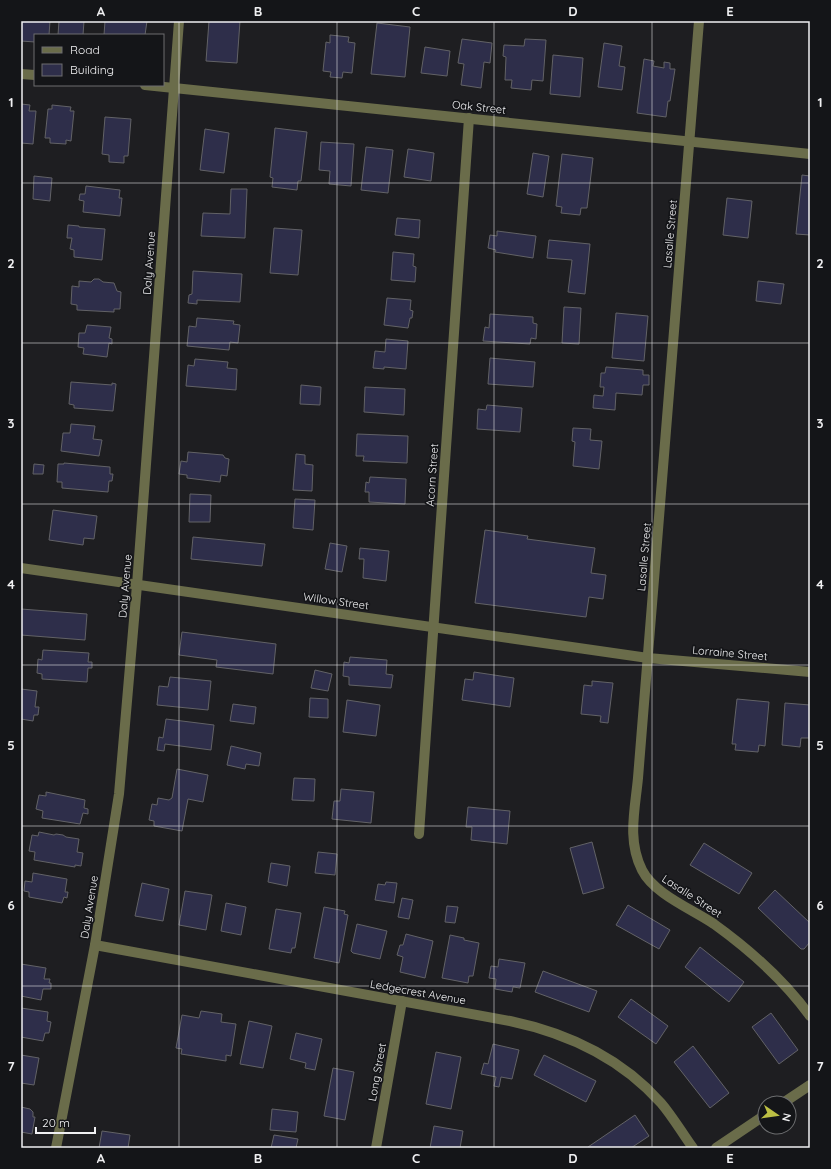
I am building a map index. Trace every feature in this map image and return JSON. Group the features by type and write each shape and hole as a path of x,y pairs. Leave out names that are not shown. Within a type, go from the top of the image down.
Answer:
{"street":[{"name":"Daly Avenue","path":"56,1148 95,945 119,794 137,585 179,21"},
{"name":"Lasalle Street","path":"699,21 648,658 633,824 634,847 642,870 649,881 658,889 712,923 752,955 787,988 810,1016"},
{"path":"21,74 34,75"},
{"name":"Oak Street","path":"154,86 810,154"},
{"name":"Acorn Street","path":"419,834 469,118"},
{"name":"Willow Street","path":"21,568 648,658"},
{"name":"Lorraine Street","path":"648,658 810,672"},
{"name":"Ledgecrest Avenue","path":"95,945 529,1025 554,1033 595,1051 621,1067 654,1096 671,1117 692,1148"},
{"name":"Long Street","path":"376,1148 402,1001"},
{"path":"795,1095 810,1085"},
{"path":"716,1148 757,1120"}],"building":[{"path":"22,21 50,21 49,34 34,34 34,42 21,41"},
{"path":"59,21 84,21 83,34 58,34"},
{"path":"105,21 147,21 145,34 104,34"},
{"path":"209,21 240,21 237,63 206,61"},
{"path":"377,23 410,27 405,77 371,74"},
{"path":"330,35 349,37 348,42 355,43 352,73 343,72 342,78 330,77 331,72 323,71 326,42 330,43"},
{"path":"462,39 492,43 490,63 484,62 481,88 461,85 464,64 458,63"},
{"path":"525,39 546,40 543,81 532,80 531,90 511,88 512,80 505,80 506,57 503,56 504,45 524,46"},
{"path":"604,43 622,46 619,66 625,67 622,90 598,87"},
{"path":"425,47 450,51 447,76 421,73"},
{"path":"553,55 583,58 580,97 550,94"},
{"path":"644,59 654,61 653,66 664,68 664,62 670,63 670,69 675,69 666,117 637,113"},
{"path":"21,104 30,105 29,111 36,111 33,144 21,143"},
{"path":"52,105 71,107 70,111 74,111 71,141 66,140 66,144 50,143 50,138 45,138 48,109 52,109"},
{"path":"105,117 131,119 128,156 124,156 124,163 109,162 109,155 102,154"},
{"path":"275,128 307,132 301,181 298,181 297,190 272,187 273,178 270,177"},
{"path":"205,129 229,133 224,173 200,170"},
{"path":"321,142 354,144 351,186 329,184 330,171 319,170"},
{"path":"366,147 393,150 388,193 361,190"},
{"path":"408,149 434,153 431,181 404,177"},
{"path":"533,153 549,156 543,197 527,194"},
{"path":"562,154 593,158 587,208 581,208 580,215 561,213 562,207 556,206"},
{"path":"802,175 810,176 810,235 796,234"},
{"path":"34,176 52,178 50,201 33,199"},
{"path":"86,186 120,190 119,198 122,198 120,216 83,212 84,201 79,200 80,194 85,194"},
{"path":"231,189 247,189 245,238 201,236 203,213 230,214"},
{"path":"727,198 752,201 748,238 723,235"},
{"path":"397,218 420,220 419,238 395,235"},
{"path":"68,225 105,229 102,260 74,257 74,250 70,249 72,238 67,238"},
{"path":"274,228 302,230 298,275 270,273"},
{"path":"497,231 536,236 533,258 495,252 496,250 488,248 490,235 497,236"},
{"path":"549,240 590,244 585,294 568,292 572,260 547,258"},
{"path":"393,252 414,254 413,266 416,267 415,282 391,280"},
{"path":"193,271 242,274 240,302 197,300 197,304 188,303 189,295 192,294"},
{"path":"94,279 114,283 117,291 121,292 120,309 114,309 114,312 77,310 77,305 71,304 72,286 79,287 79,281 91,282"},
{"path":"758,281 784,284 781,304 756,301"},
{"path":"387,298 411,300 410,310 413,311 408,328 384,325"},
{"path":"564,307 581,308 579,344 562,343"},
{"path":"616,313 648,316 644,361 612,358"},
{"path":"490,314 533,317 533,323 537,324 536,339 531,338 530,344 483,341 485,327 489,328"},
{"path":"197,318 234,321 233,324 240,325 238,343 230,342 229,350 187,346 189,326 196,327"},
{"path":"87,325 111,327 109,338 112,339 112,344 109,343 107,357 83,354 84,348 78,347 79,333 85,333"},
{"path":"386,339 408,341 406,369 384,367 384,369 373,368 375,351 385,352"},
{"path":"490,358 535,362 533,387 488,384"},
{"path":"195,359 228,362 227,368 237,369 236,390 186,386 188,365 194,366"},
{"path":"606,367 643,370 643,375 649,375 649,385 643,385 642,395 616,393 615,410 593,408 594,395 603,396 604,387 600,387 601,373 605,373"},
{"path":"71,382 116,384 113,411 74,408 74,405 69,404"},
{"path":"301,385 321,387 320,405 300,404"},
{"path":"365,387 405,389 404,415 364,412"},
{"path":"487,405 522,408 520,432 477,429 478,409 486,410"},
{"path":"71,424 95,426 93,439 102,440 99,456 61,451 63,433 70,433"},
{"path":"573,428 591,429 590,440 602,441 599,469 573,466 575,442 572,441"},
{"path":"357,434 408,436 407,463 363,461 364,456 356,456"},
{"path":"188,452 223,455 225,458 229,459 227,476 221,475 220,482 187,478 187,475 179,474 181,461 187,462"},
{"path":"296,454 305,455 305,464 313,465 312,491 293,490"},
{"path":"64,463 110,467 110,474 113,474 112,481 109,481 108,492 62,488 62,482 57,482 58,464"},
{"path":"34,464 44,465 43,474 33,474"},
{"path":"370,477 406,479 405,504 369,502 369,492 365,492 366,482 369,483"},
{"path":"190,494 211,495 210,522 189,522"},
{"path":"295,499 315,500 313,530 293,528"},
{"path":"53,510 97,516 94,539 84,538 83,545 49,540"},
{"path":"485,530 528,536 527,539 595,548 591,573 606,575 603,599 589,597 586,617 475,603"},
{"path":"193,537 265,544 262,566 191,559"},
{"path":"330,543 347,546 342,572 325,569"},
{"path":"360,548 389,551 386,581 363,578 364,559 359,559"},
{"path":"21,609 87,614 85,640 21,635"},
{"path":"182,632 276,644 273,674 216,667 217,660 179,655"},
{"path":"43,650 89,653 88,662 92,662 92,668 88,668 87,682 42,679 42,674 37,673 38,659 42,660"},
{"path":"350,657 387,660 386,674 393,675 391,688 349,685 349,677 343,676 344,662 349,663"},
{"path":"315,670 332,674 328,691 311,688"},
{"path":"474,672 514,678 510,707 462,700 465,679 473,680"},
{"path":"170,677 211,681 208,710 157,705 159,686 168,687"},
{"path":"592,681 613,683 608,723 600,722 601,716 581,714 584,685 592,686"},
{"path":"21,689 37,691 35,707 39,707 38,715 34,715 33,721 21,719"},
{"path":"310,698 328,699 328,718 309,717"},
{"path":"737,699 769,702 765,746 759,745 758,752 735,750 736,744 732,744"},
{"path":"347,700 380,705 376,736 343,732"},
{"path":"785,703 810,705 809,738 801,738 800,747 782,745"},
{"path":"233,704 256,707 254,724 230,721"},
{"path":"166,719 214,725 211,750 165,744 164,751 157,750 159,737 163,738"},
{"path":"231,746 261,753 259,766 246,764 245,769 227,765"},
{"path":"177,769 208,775 203,802 188,799 182,831 154,826 154,821 149,820 152,804 157,805 158,798 169,800 172,798"},
{"path":"294,778 315,779 314,801 292,800"},
{"path":"341,789 374,792 371,823 332,819 334,801 340,801"},
{"path":"46,792 85,800 84,808 88,809 88,814 83,813 80,824 42,818 43,811 36,809 39,795 46,796"},
{"path":"468,807 510,811 507,844 471,840 472,827 466,827"},
{"path":"39,832 79,839 77,852 83,853 81,866 75,865 75,867 34,860 35,852 29,851 32,835 38,836"},
{"path":"592,842 604,888 583,894 570,848"},
{"path":"704,843 752,873 739,894 690,865"},
{"path":"318,852 337,854 335,875 315,873"},
{"path":"271,863 290,866 287,886 268,882"},
{"path":"33,873 67,879 65,892 68,892 67,898 64,897 62,903 29,897 29,892 24,891 25,881 32,882"},
{"path":"386,882 397,883 394,903 375,900 378,884 385,885"},
{"path":"142,883 169,889 163,921 135,916"},
{"path":"775,890 810,923 810,942 804,949 801,949 758,908"},
{"path":"185,891 212,895 206,930 179,925"},
{"path":"402,898 413,900 409,919 398,917"},
{"path":"226,903 246,907 241,935 221,931"},
{"path":"628,905 670,930 659,949 616,925"},
{"path":"447,906 458,907 455,923 445,922"},
{"path":"324,907 345,911 344,914 348,915 339,963 314,958"},
{"path":"276,909 301,913 295,948 292,948 291,953 269,949"},
{"path":"357,924 387,931 380,959 353,953 351,951"},
{"path":"406,934 433,941 425,978 400,972 403,957 397,955 400,945 403,945"},
{"path":"450,935 479,943 473,976 469,976 468,983 442,978"},
{"path":"700,947 744,982 729,1002 685,967"},
{"path":"499,959 525,963 520,988 513,987 512,992 495,989 496,979 489,978 491,966 498,967"},
{"path":"21,964 46,968 44,979 50,979 49,983 51,983 51,989 43,989 41,1000 21,996"},
{"path":"543,971 597,991 589,1012 535,992"},
{"path":"631,999 668,1026 656,1044 618,1017"},
{"path":"21,1008 48,1012 47,1021 51,1022 49,1033 45,1033 43,1041 21,1037"},
{"path":"201,1011 222,1014 221,1022 236,1024 231,1056 226,1055 226,1061 181,1054 182,1049 176,1048 182,1015 199,1018"},
{"path":"771,1013 798,1050 779,1064 752,1027"},
{"path":"249,1021 272,1026 263,1068 240,1064"},
{"path":"296,1033 322,1039 315,1070 305,1068 306,1063 290,1059"},
{"path":"493,1044 519,1050 512,1079 501,1077 499,1087 494,1086 496,1077 481,1074 484,1063 488,1064"},
{"path":"693,1046 729,1093 710,1108 674,1062"},
{"path":"436,1052 461,1057 451,1109 426,1104"},
{"path":"21,1055 39,1058 34,1085 21,1083"},
{"path":"544,1055 596,1081 586,1102 534,1075"},
{"path":"333,1068 354,1072 345,1120 324,1116"},
{"path":"21,1107 30,1109 33,1112 33,1117 35,1117 32,1134 21,1132"},
{"path":"272,1109 298,1112 296,1132 270,1130"},
{"path":"635,1115 649,1136 631,1148 588,1147"},
{"path":"434,1126 463,1131 460,1148 430,1148"},
{"path":"102,1131 130,1135 128,1148 99,1148"},
{"path":"274,1135 298,1139 296,1148 271,1148"}]}
